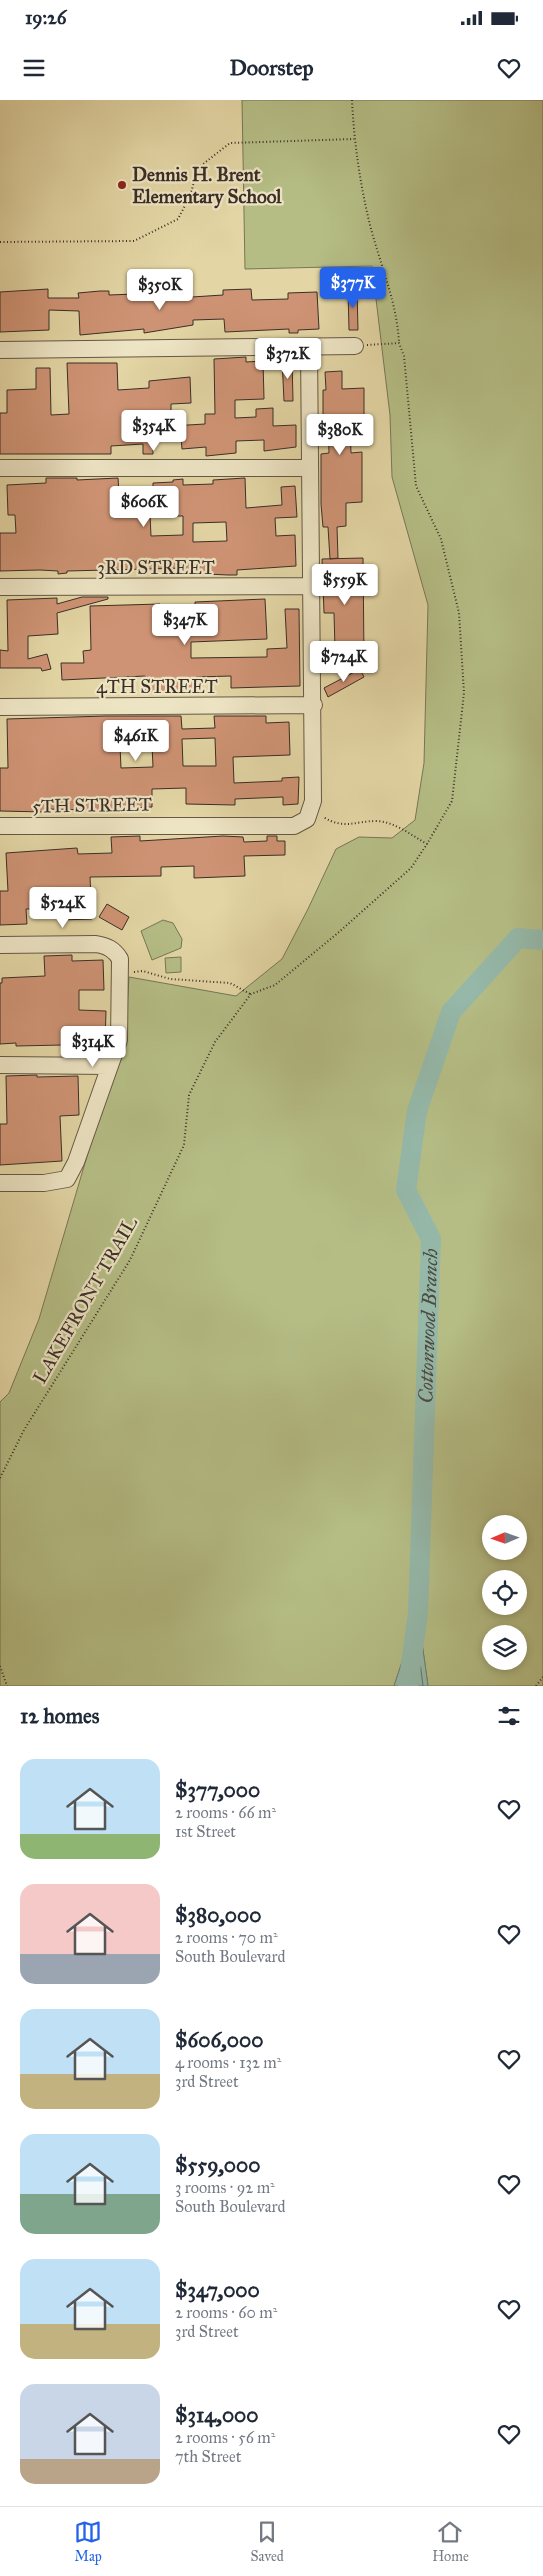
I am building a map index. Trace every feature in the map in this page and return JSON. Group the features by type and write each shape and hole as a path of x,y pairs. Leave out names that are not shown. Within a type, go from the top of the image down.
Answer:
{"street":[{"path":"0,350 355,346"},
{"path":"309,347 309,468 314,705 314,801 310,810"},
{"path":"0,468 309,468"},
{"name":"3RD STREET","path":"0,587 312,586"},
{"name":"4TH STREET","path":"0,706 314,705"},
{"name":"5TH STREET","path":"0,826 184,824 294,826 306,819 310,810"},
{"path":"0,945 96,944 106,946 116,952 120,960 119,1040 76,1162 67,1179 44,1183 0,1183"},
{"path":"0,1065 110,1066"}],"path":[{"path":"120,973 143,971 170,979 230,983 251,994 274,985 411,868 452,801 464,693 459,614 441,539 416,486 404,356 399,343 398,320 370,224 354,139 352,100"},
{"path":"0,242 134,242 178,218 190,196 198,168 230,143 354,139"},
{"path":"355,346 399,343"},
{"path":"310,810 336,824 354,825 377,821 397,826 427,844"},
{"name":"LAKEFRONT TRAIL","path":"0,1478 24,1430 130,1260 184,1145 189,1095 215,1042 251,994"},
{"path":"0,1666 7,1686"},
{"path":"536,1686 543,1677"}],"green space":[{"path":"242,100 543,100 543,1686 428,1686 418,1615 394,1686 0,1686 0,1402 9,1393 39,1319 126,1024 129,977 236,996 282,959 336,849 359,837 392,838 415,820 424,763 428,605 392,477 390,415 372,266 245,269"},
{"path":"163,920 173,923 182,939 181,948 152,960 141,931"},
{"path":"181,957 181,972 166,973 165,958"}],"water":[{"path":"418,1613 428,1686 394,1686"}],"building":[{"path":"348,288 357,288 358,330 349,330"},
{"path":"48,289 48,298 79,298 78,293 100,291 109,291 109,295 161,293 161,290 170,289 192,289 192,297 223,295 223,290 251,289 252,300 288,299 288,293 317,292 319,329 298,330 298,333 289,333 289,329 225,332 224,319 193,320 193,325 144,333 144,329 80,335 79,311 49,310 49,330 0,332 0,292"},
{"path":"246,357 246,362 263,361 264,399 235,400 235,418 256,417 256,409 273,408 273,426 296,425 296,447 264,451 264,440 236,441 236,453 206,456 206,447 182,449 181,437 153,438 153,454 143,454 143,444 111,446 111,454 0,454 0,413 7,413 7,390 36,389 36,368 50,368 51,415 69,414 67,363 117,363 118,390 149,388 149,381 190,377 191,403 171,404 171,426 205,424 205,414 215,414 214,359"},
{"path":"282,359 292,359 293,401 284,401"},
{"path":"342,371 342,389 364,388 364,419 350,420 351,453 362,452 362,502 346,503 346,526 337,527 338,558 330,559 328,527 323,527 321,504 321,454 329,453 328,421 323,421 323,390 326,390 325,372"},
{"path":"46,478 77,478 77,480 118,478 119,493 153,492 153,483 173,482 173,480 183,479 183,485 213,484 213,480 245,478 246,508 282,505 281,487 295,486 297,517 275,518 276,536 295,535 296,566 237,570 237,575 185,573 185,568 67,571 67,573 58,574 58,571 40,570 0,571 0,533 16,533 15,515 8,515 7,485 46,483","holes":["174,514 174,516 183,516 183,535 151,536 150,515","226,522 227,541 193,542 193,523"]},
{"path":"363,558 364,658 324,658 324,649 335,649 334,613 324,613 322,559"},
{"path":"82,597 108,597 108,599 57,613 58,634 28,636 28,659 47,654 51,669 42,671 41,668 0,668 0,650 8,651 7,600 57,598 57,604"},
{"path":"265,599 267,639 191,642 191,658 267,657 267,649 287,648 285,609 299,609 300,686 231,688 231,676 196,677 196,690 146,692 145,676 62,680 61,663 84,663 83,651 91,650 90,606 160,604 161,607 195,606 195,602"},
{"path":"360,669 364,677 328,697 324,688"},
{"path":"181,716 182,729 215,728 214,716 266,716 266,723 289,722 290,755 233,757 234,783 282,781 282,778 299,777 298,804 283,805 283,797 235,799 235,805 186,804 186,788 152,789 152,807 89,810 46,809 45,812 0,811 0,768 8,768 7,719","holes":["215,738 216,766 183,766 182,739","152,745 153,767 121,768 120,746"]},
{"path":"140,836 140,841 223,836 243,837 244,842 267,841 267,836 277,836 277,841 285,841 285,855 244,856 245,876 194,878 194,866 161,867 161,876 90,877 92,919 60,920 60,908 26,909 27,924 0,925 0,891 8,891 6,853 77,848 78,854 112,853 111,837"},
{"path":"107,904 129,917 122,930 99,917"},
{"path":"72,955 72,961 103,960 104,990 79,990 79,1010 106,1011 105,1043 96,1043 96,1053 84,1052 85,1042 63,1043 63,1045 16,1046 16,1043 0,1044 0,983 2,983 2,978 45,976 44,956"},
{"path":"37,1075 37,1077 78,1076 79,1115 60,1116 62,1161 0,1165 0,1124 7,1124 6,1076"}],"waterway":[{"name":"Cottonwood Branch","path":"408,1686 418,1613 431,1239 406,1190 417,1111 451,1012 518,938 543,940"}],"place":[{"name":"Dennis H. Brent Elementary School","path":"122,185"}]}
